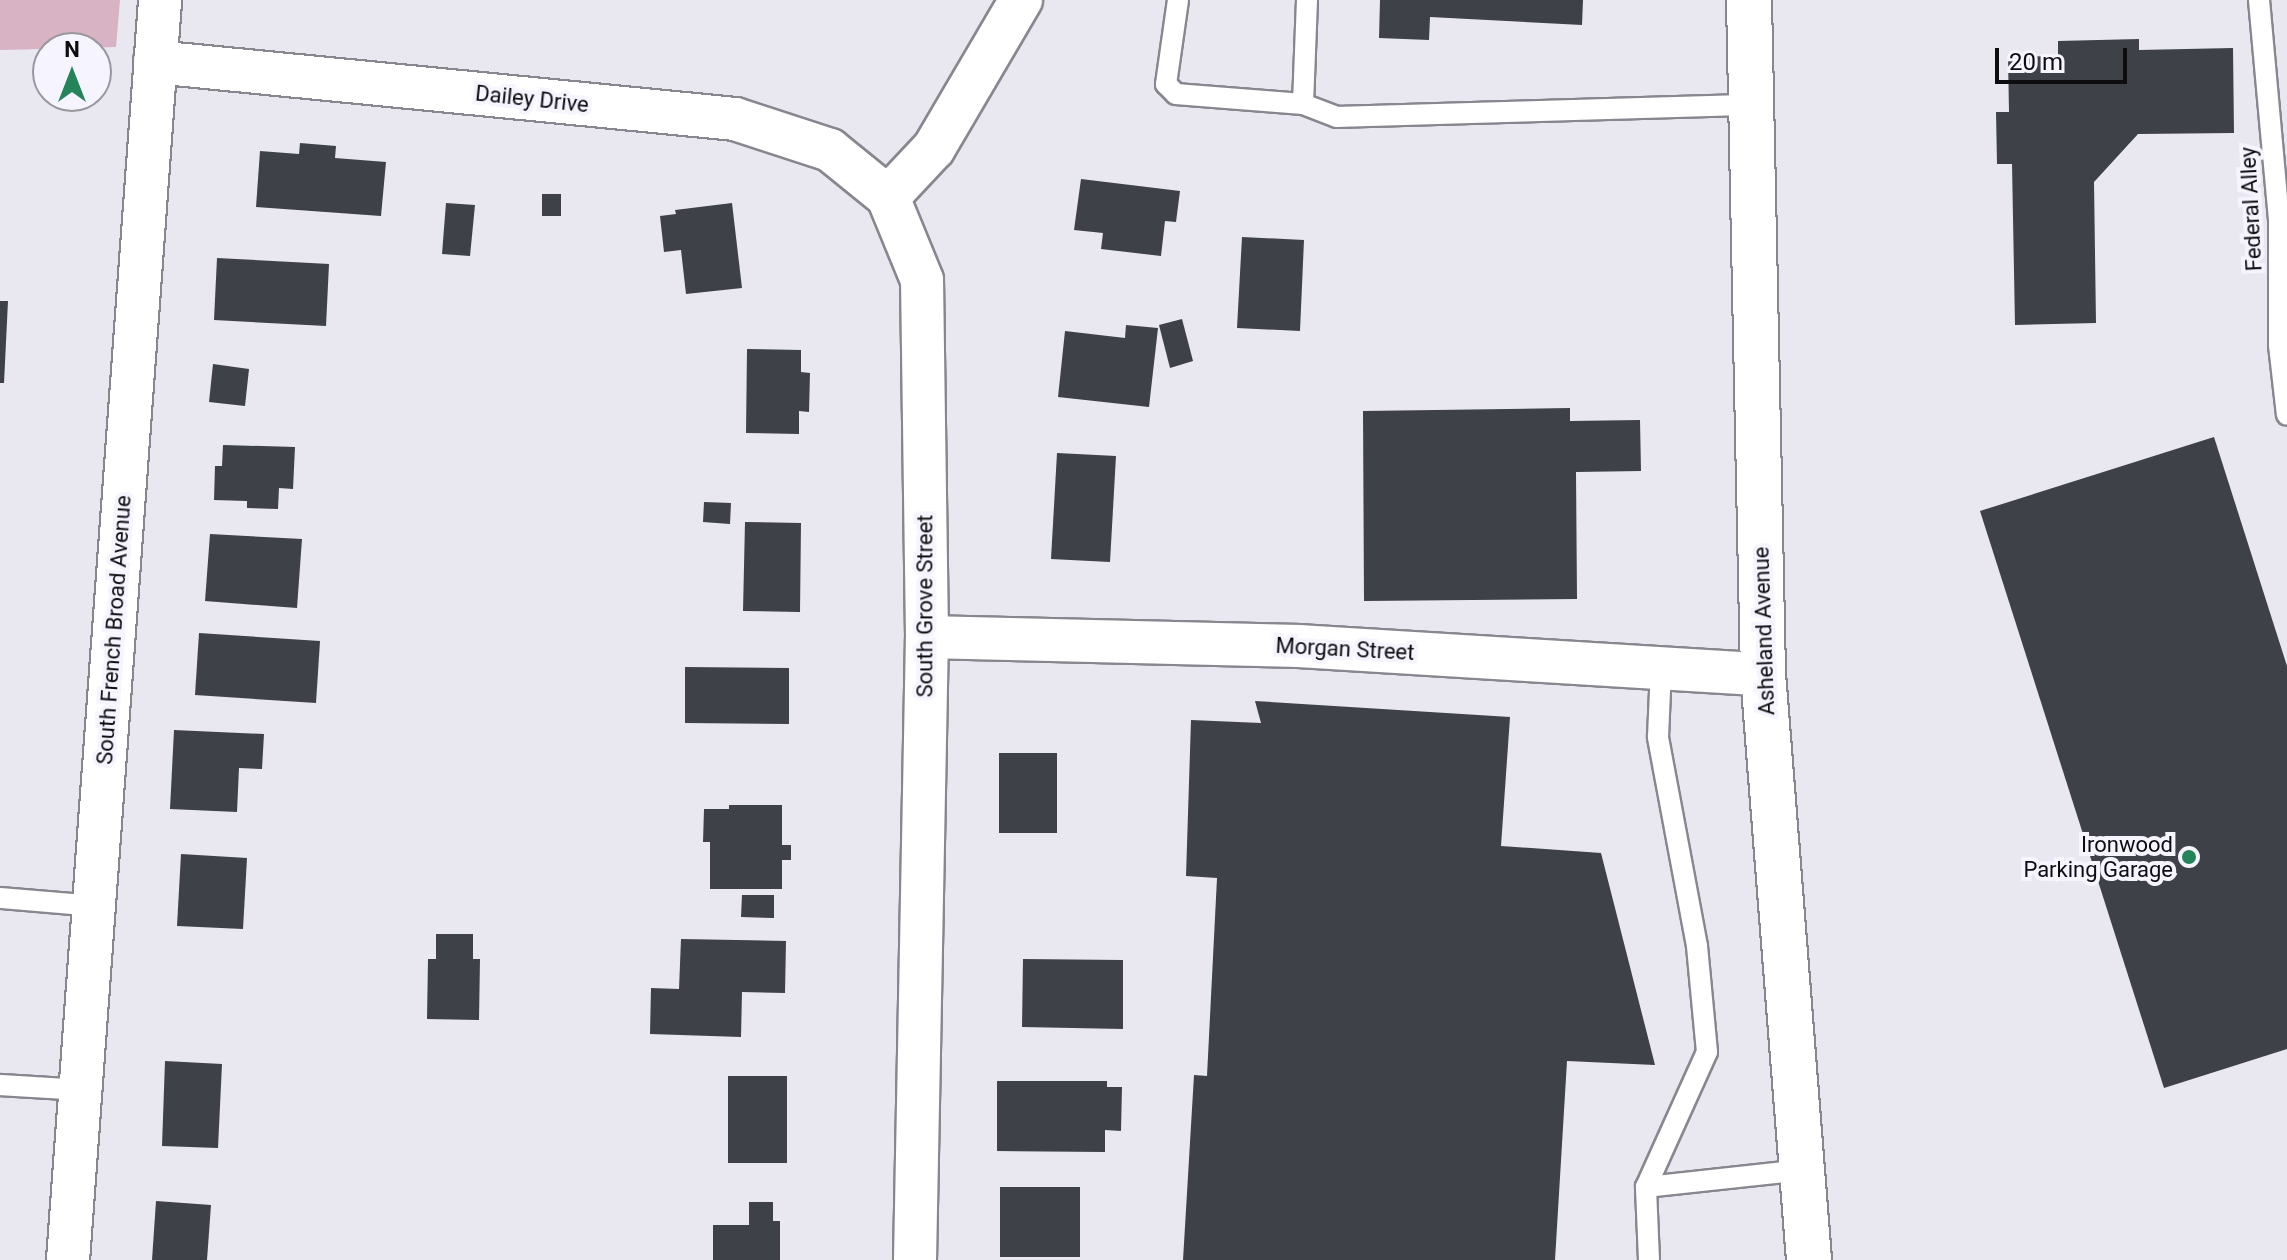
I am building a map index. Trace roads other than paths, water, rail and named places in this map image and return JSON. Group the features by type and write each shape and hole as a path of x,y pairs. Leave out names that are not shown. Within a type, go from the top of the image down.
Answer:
{"main road":[{"name":"Asheland Avenue","path":"1749,0 1763,674 1809,1260"}],"street":[{"name":"South French Broad Avenue","path":"68,1260 160,0"},
{"path":"888,197 934,148 1021,0"},
{"name":"Dailey Drive","path":"155,62 735,119 830,150 888,197"},
{"name":"South Grove Street","path":"888,197 922,280 927,637 915,1260"},
{"name":"Morgan Street","path":"927,637 1299,646 1763,674"}],"lane":[{"path":"1178,0 1166,84 1176,94 1303,104 1337,117 1751,105"},
{"path":"1303,104 1307,0"},
{"name":"Federal Alley","path":"2259,0 2279,220 2279,345 2287,415"},
{"path":"1649,1260 1646,1187 1707,1052 1697,946 1658,737 1661,668"},
{"path":"0,898 95,906"},
{"path":"0,1085 81,1090"},
{"path":"1646,1187 1802,1170"}],"place":[{"name":"Ironwood Parking Garage","path":"2189,857"}]}
